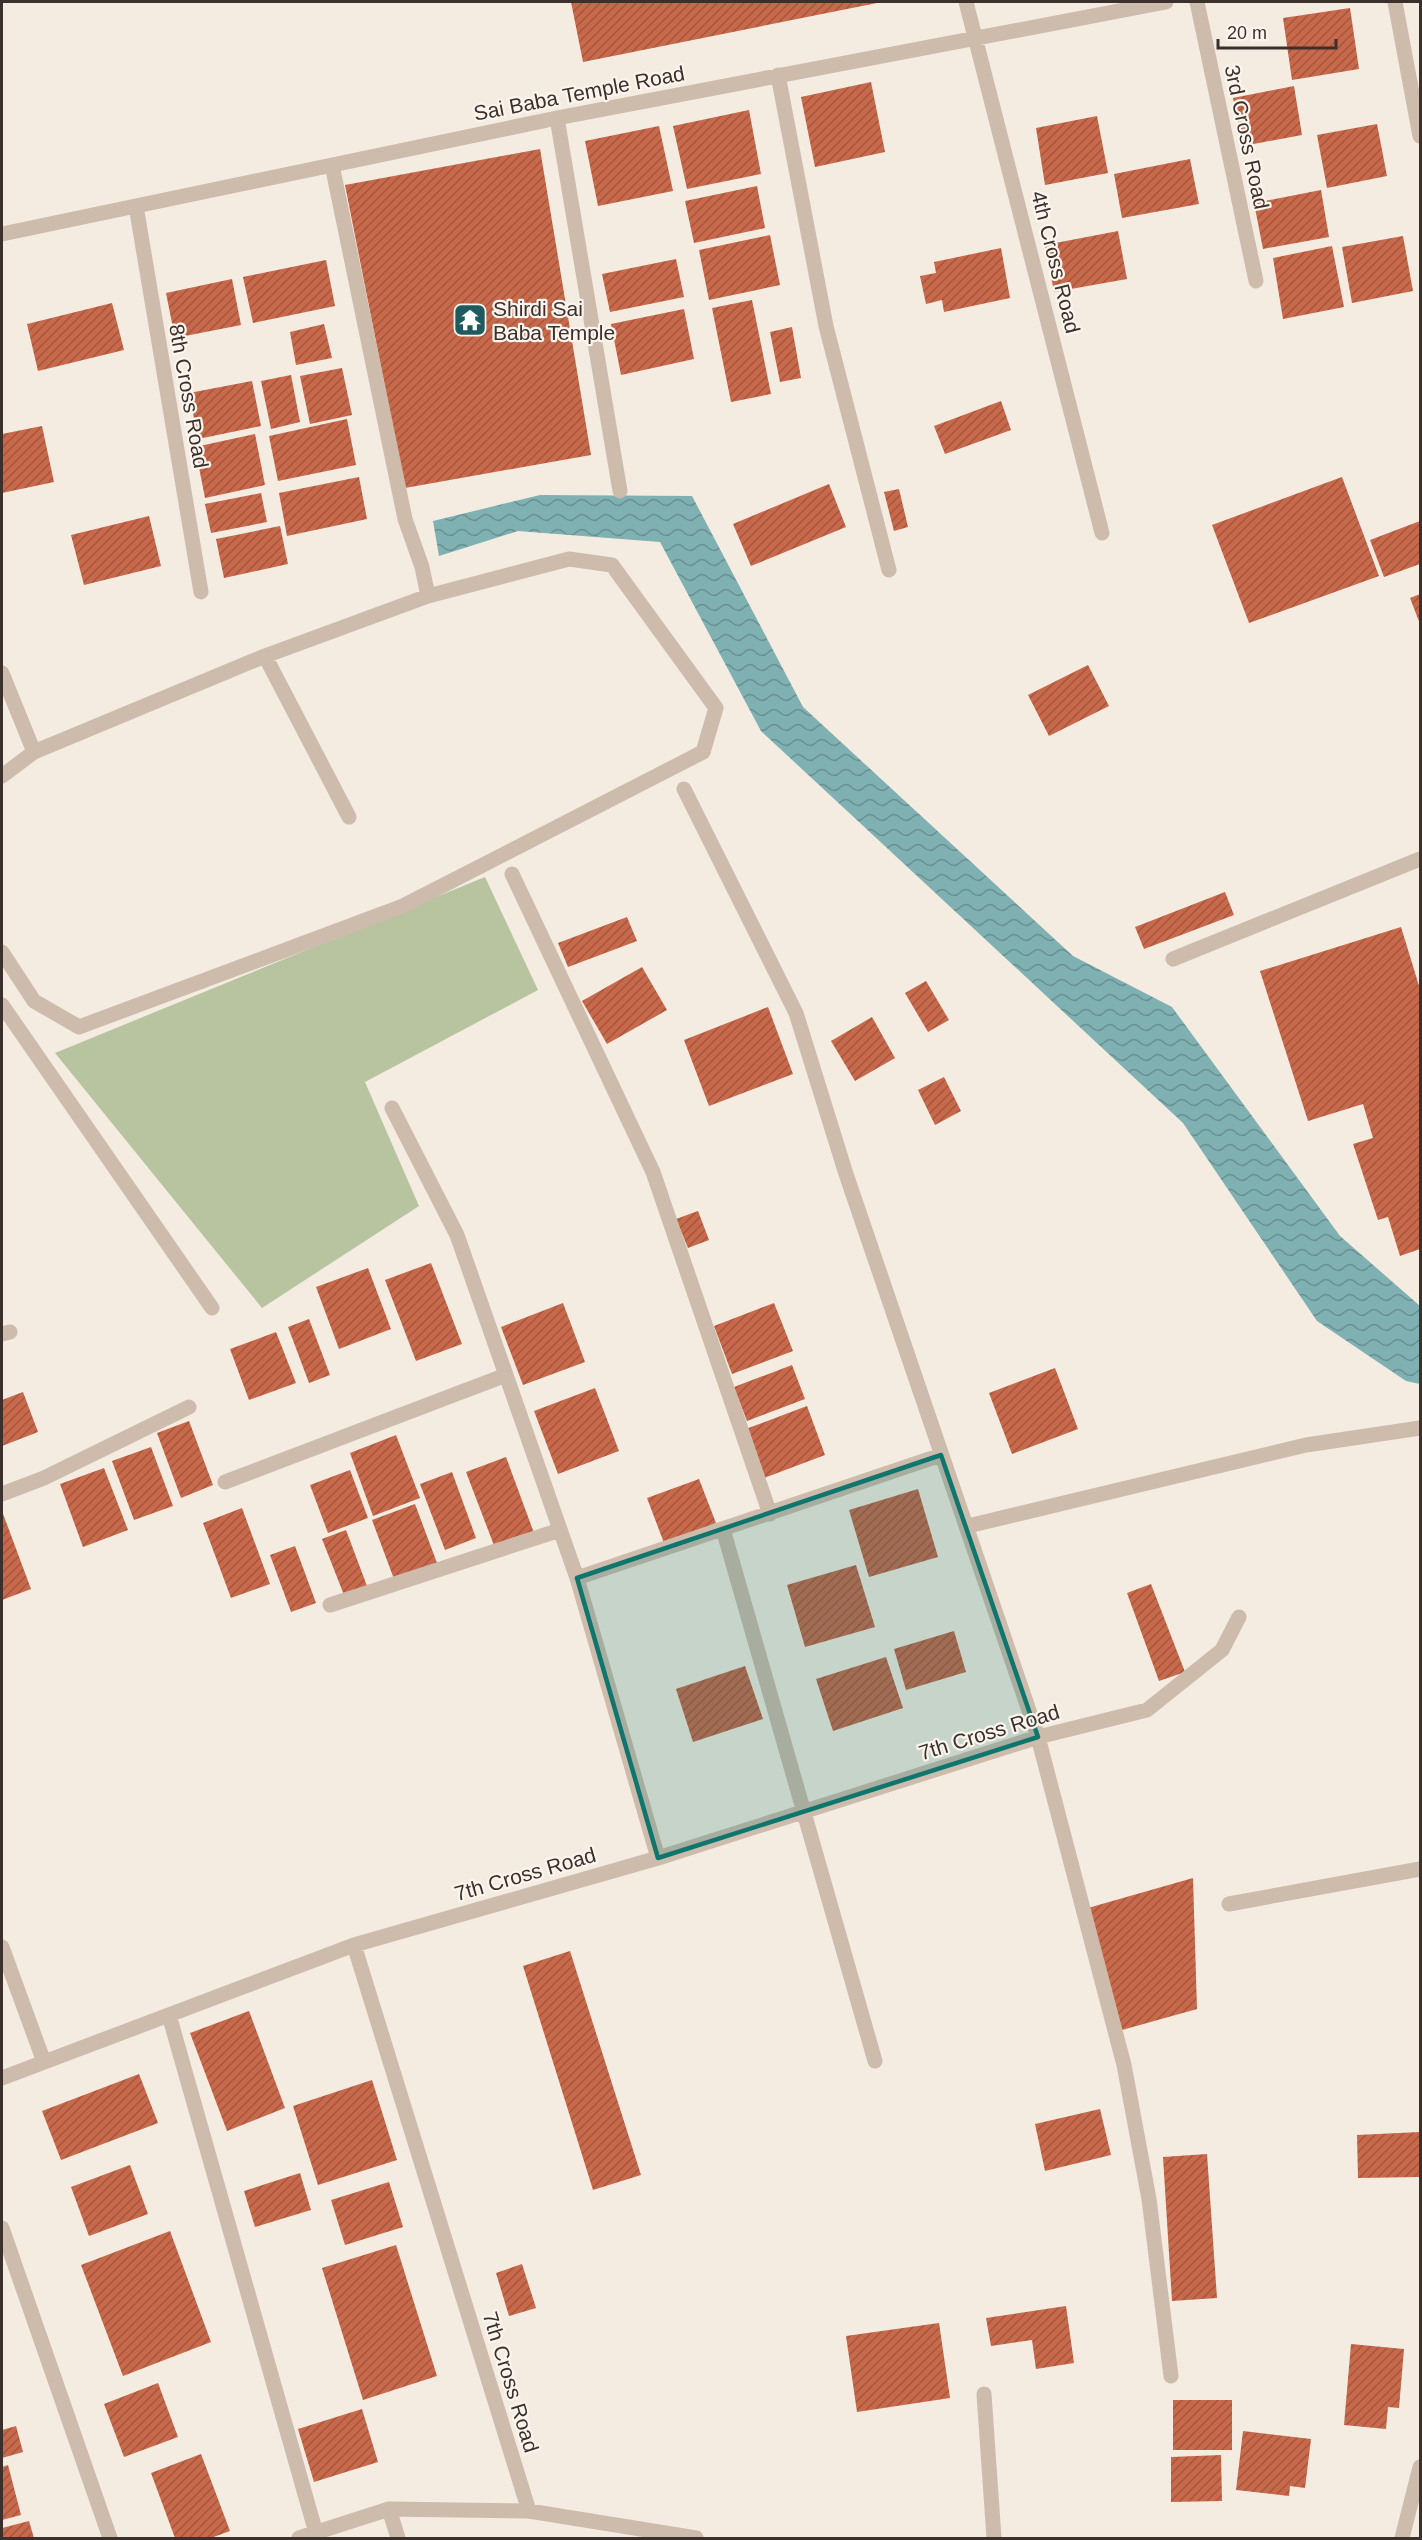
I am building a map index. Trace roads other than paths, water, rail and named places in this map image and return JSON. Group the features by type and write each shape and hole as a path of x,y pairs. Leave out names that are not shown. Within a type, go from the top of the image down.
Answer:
{"street":[{"name":"4th Cross Road","path":"966,2 1012,173 1102,533"},
{"name":"Sai Baba Temple Road","path":"2,234 557,118 1166,2"},
{"name":"3rd Cross Road","path":"1197,2 1256,281"},
{"path":"1395,2 1420,136"},
{"path":"778,75 826,326 889,570"},
{"path":"557,118 620,491"},
{"path":"332,165 405,519 422,567 428,596"},
{"name":"8th Cross Road","path":"136,206 201,592"},
{"path":"2,776 34,752 265,656 428,596 569,559 612,565 716,708 703,752 403,906 79,1027 34,1001 2,952"},
{"path":"265,656 349,818"},
{"path":"2,673 34,752"},
{"path":"684,789 796,1013 846,1174 941,1455 968,1526 1038,1737 1124,2065 1149,2199 1171,2376"},
{"path":"1173,958 1420,859"},
{"path":"512,874 652,1172 770,1514"},
{"path":"2,1005 212,1308"},
{"path":"392,1108 457,1235 577,1578 657,1858"},
{"path":"225,1482 506,1375"},
{"path":"2,1494 44,1478 189,1407"},
{"path":"968,1526 1306,1445 1420,1428"},
{"path":"577,1578 941,1455"},
{"path":"723,1528 875,2061"},
{"path":"330,1605 560,1530"},
{"name":"7th Cross Road","path":"529,2511 354,1945 657,1858 1038,1737 1147,1710 1222,1650 1239,1617"},
{"path":"1229,1904 1420,1869"},
{"path":"2,2078 354,1945"},
{"path":"2,1947 44,2062"},
{"path":"169,2015 316,2533"},
{"path":"2,2228 110,2538"},
{"path":"984,2394 994,2538"},
{"path":"1402,2538 1420,2467"},
{"path":"389,2509 398,2538"},
{"path":"299,2538 389,2509 529,2511 696,2538"}],"water":[{"path":"540,495 692,496 803,707 1073,956 1172,1007 1340,1236 1420,1306 1420,1384 1406,1381 1317,1321 1183,1123 761,731 660,542 518,531 439,556 433,521"}],"place":[{"name":"Shirdi Sai Baba Temple","path":"470,320"}]}
